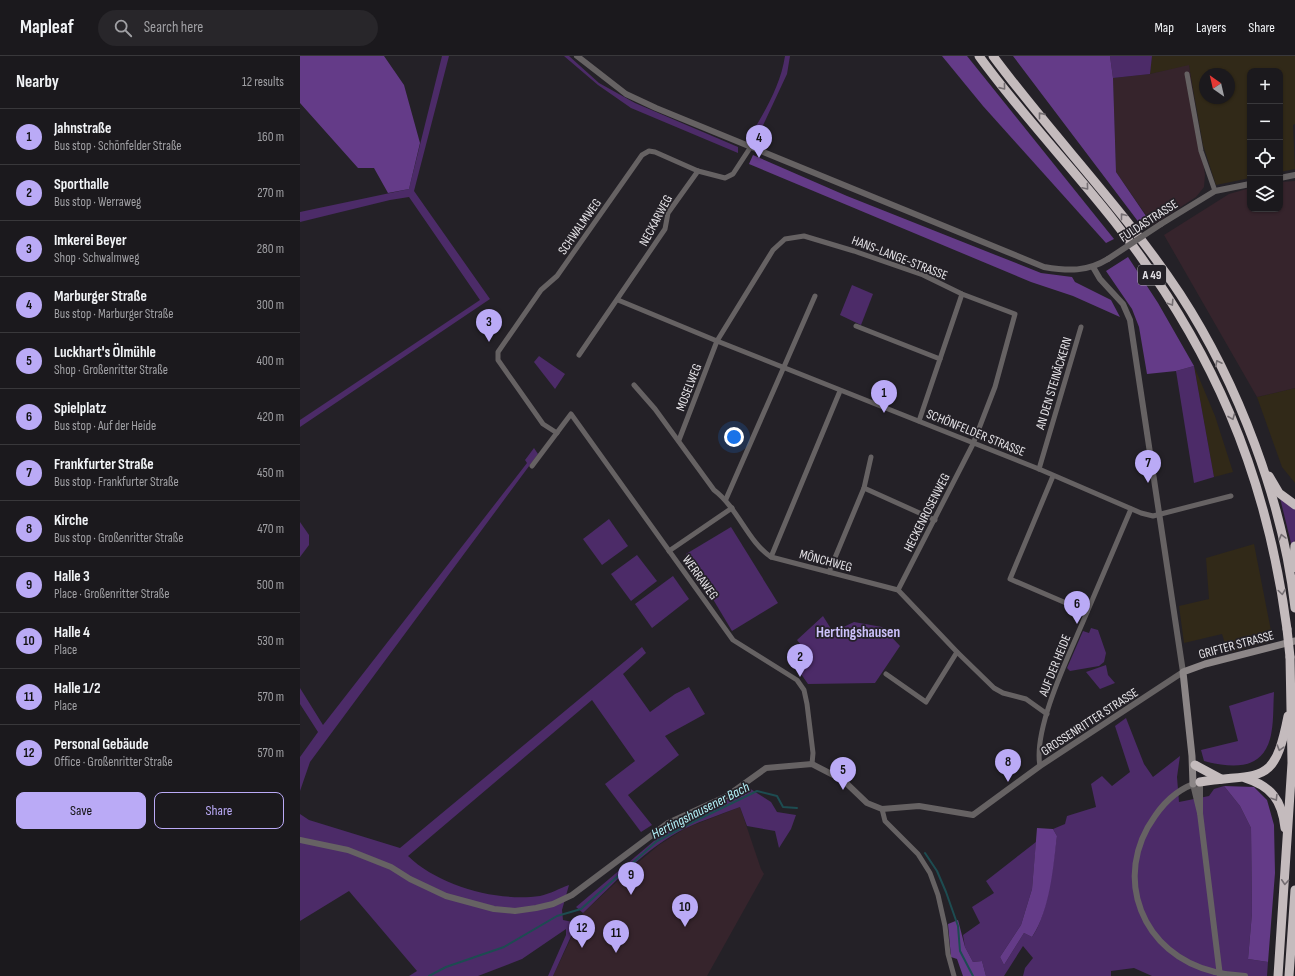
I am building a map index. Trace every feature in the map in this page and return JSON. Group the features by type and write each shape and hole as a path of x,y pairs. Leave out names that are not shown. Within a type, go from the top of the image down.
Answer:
{"highway":[{"name":"A 49","path":"979,56 1138,254 1204,356 1230,411 1258,488 1280,578 1290,657 1292,697 1292,763 1278,976"},
{"name":"A 49","path":"993,56 1121,215 1180,294 1233,392 1256,450 1278,521 1293,589 1295,608"},
{"path":"1256,450 1271,481 1279,493 1295,505"},
{"path":"1293,589 1295,546"},
{"path":"1196,783 1221,779 1243,778 1262,773 1275,762 1281,748 1292,697"},
{"path":"1194,760 1221,779"},
{"path":"1243,778 1261,784 1274,796 1284,821 1287,844"},
{"path":"1289,976 1295,890"}],"main road":[{"name":"GRIFTER STRASSE","path":"1183,672 1205,664 1295,641"},
{"path":"1183,672 1196,783"}],"street":[{"name":"FULDASTRASSE","path":"577,56 626,94 750,148 924,217 1044,267 1073,271 1093,267 1215,191 1247,185"},
{"path":"1187,74 1201,151 1215,191"},
{"path":"698,171 725,178 733,174 750,148"},
{"name":"SCHWALMWEG","path":"557,433 543,424 497,357 498,352 541,290 557,276 642,154 649,151 655,152 698,171"},
{"name":"NECKARWEG","path":"579,355 618,300 665,229 668,213 698,171"},
{"path":"1283,178 1295,176"},
{"name":"HANS-LANGE-STRASSE","path":"717,341 773,250 785,239 795,236 804,236 923,274 962,294 1015,314 995,386 973,444"},
{"path":"1093,267 1100,279 1123,304 1130,320 1183,672"},
{"path":"919,421 962,294"},
{"path":"726,499 785,368 815,296"},
{"name":"SCHÖNFELDER STRASSE","path":"618,300 840,391 1039,469 1131,509 1153,516 1159,514"},
{"path":"856,326 940,359"},
{"name":"AN DEN STEINÄCKERN","path":"1039,469 1082,327"},
{"name":"MOSELWEG","path":"678,440 717,341"},
{"name":"MÖNCHWEG","path":"634,385 655,409 714,490 726,499 738,514 762,551 771,557 898,590"},
{"path":"771,557 840,391"},
{"name":"WERRAWEG","path":"532,466 571,414 733,640 797,680 804,690 813,753 812,764"},
{"name":"HECKENROSENWEG","path":"898,590 973,444"},
{"path":"829,572 864,488 871,457"},
{"path":"1053,476 1010,578 1087,612"},
{"path":"864,488 935,520"},
{"path":"1159,514 1231,496"},
{"path":"669,551 732,508"},
{"name":"AUF DER HEIDE","path":"1040,766 1039,747 1047,714 1062,671 1131,509"},
{"path":"898,590 957,652 994,688 1003,693 1026,699 1047,714"},
{"path":"886,674 926,702 957,652"},
{"name":"GROSSENRITTER STRASSE","path":"812,764 843,780 867,803 882,809 927,807 973,815 1040,766 1183,672"},
{"path":"300,840 348,850 391,867 410,879 446,896 494,910 515,911 536,908 553,904 572,895 668,823 727,796 766,768 812,764"},
{"path":"1220,974 1196,783 1177,792 1167,801 1148,825 1141,840 1136,857 1135,884 1138,903 1145,920 1162,944 1183,960 1198,968 1220,974 1245,976"},
{"path":"882,809 885,822 918,854 930,873 938,895 945,926 948,954 954,976"}],"shaded area":[{"path":"300,56 384,56 404,85 420,143 409,189 388,193 374,168 358,168 300,103"},
{"path":"442,56 449,56 414,191 490,299 300,427 300,420 480,300 409,197 390,200 300,222 300,212 409,189"},
{"path":"564,56 569,56 599,83 635,103 738,147 738,153 631,108 598,85"},
{"path":"785,56 790,56 787,74 758,136 753,131 777,86"},
{"path":"942,56 967,56 1114,239 1106,243 983,106"},
{"path":"1013,56 1110,56 1113,78 1116,172 1146,216 1140,224"},
{"path":"1110,56 1152,56 1150,74 1113,78"},
{"path":"1152,56 1295,56 1295,124 1293,125 1295,169 1283,171 1283,68 1247,68 1247,179 1216,185 1203,145 1189,66 1150,74"},
{"path":"1189,65 1205,175 1204,187 1196,197 1153,225 1116,172 1113,78 1150,74"},
{"path":"753,155 847,196 1041,273 1072,277 1075,282 1111,300 1120,317 1073,296 1031,282 749,164"},
{"path":"1295,181 1295,388 1257,397 1164,235 1229,194 1247,189 1247,212 1283,212 1283,182"},
{"path":"1128,257 1158,303 1194,366 1176,371 1147,374 1139,327 1132,309 1106,271"},
{"path":"852,285 873,294 861,325 840,315"},
{"path":"539,356 565,374 555,389 534,362"},
{"path":"1194,366 1215,416 1233,472 1214,477"},
{"path":"1194,366 1214,477 1194,483 1176,371"},
{"path":"1295,388 1295,483 1282,467 1257,397"},
{"path":"534,448 538,454 310,762 300,791 300,757 318,732 300,704 300,688 323,725 527,463 525,460"},
{"path":"1280,498 1295,508 1295,540 1292,547"},
{"path":"609,519 628,546 602,565 583,539"},
{"path":"300,522 309,535 309,545 300,557"},
{"path":"731,527 778,603 732,631 686,554"},
{"path":"1254,544 1273,641 1228,653 1222,634 1184,643 1179,606 1209,599 1206,558"},
{"path":"637,555 657,581 631,601 611,574"},
{"path":"673,576 689,599 652,628 635,604"},
{"path":"823,616 833,632 854,622 882,627 900,646 875,683 808,684 801,674 812,659 797,640"},
{"path":"1091,628 1098,630 1106,653 1104,662 1099,666 1070,671 1067,668 1083,631 1089,633"},
{"path":"642,647 646,653 623,674 650,712 675,694 689,687 705,714 665,736 679,755 628,795 652,825 641,832 605,784 635,761 592,700 408,856 421,867 436,876 470,890 488,894 523,897 540,896 569,885 562,910 563,920 577,923 553,976 548,976 566,935 566,929 522,959 478,976 409,976 417,971 349,891 300,921 300,814 309,820 400,848"},
{"path":"1106,665 1108,675 1115,683 1100,689 1086,672"},
{"path":"1274,692 1273,722 1270,739 1266,749 1260,757 1244,765 1234,766 1204,761 1201,750 1238,741 1229,706"},
{"path":"1126,718 1144,764 1153,777 1180,756 1177,777 1179,802 1209,796 1214,789 1224,786 1240,806 1251,828 1252,913 1248,959 1268,962 1267,976 1152,976 1134,968 1111,971 1111,976 1023,976 1025,968 1033,958 1023,946 1004,976 986,976 982,961 973,962 965,947 963,935 980,923 972,907 994,893 986,881 1036,842 1032,889 1021,925 1000,957 1004,965 1024,933 1032,937 1038,928 1046,903 1052,874 1057,836 1053,829 1065,824 1067,816 1096,807 1091,784 1102,776 1112,786 1130,772 1115,726"},
{"path":"1224,786 1254,787 1267,800 1274,825 1275,873 1268,962 1248,959 1252,913 1251,828 1240,806"},
{"path":"749,788 771,802 777,812 796,815 791,829 779,848 775,831 747,826 740,807 692,825 671,836 657,845 631,867 583,913 576,907 661,835"},
{"path":"740,807 764,874 707,976 553,976 583,913 635,865 659,845 686,828"},
{"path":"1037,828 1053,829 1057,836 1047,902 1032,937 1024,933 1004,965 1000,957 1021,925 1032,889"},
{"path":"958,920 965,947 973,962 982,961 986,976 963,976 957,959 951,957 948,924"}],"waterway":[{"name":"Hertingshausener Bach","path":"429,976 446,967 504,947 557,916 581,909 657,841 757,791 777,796 783,807 797,808"},
{"name":"Hertingshausener Bach","path":"925,853 937,871 946,892 958,926 960,951 973,976"}],"place":[{"name":"Marburger Straße","path":"759,158"},
{"name":"Imkerei Beyer","path":"489,342"},
{"name":"Jahnstraße","path":"884,413"},
{"name":"Frankfurter Straße","path":"1148,483"},
{"name":"Spielplatz","path":"1077,624"},
{"name":"Sporthalle","path":"800,677"},
{"name":"Kirche","path":"1008,782"},
{"name":"Luckhart's Ölmühle","path":"843,790"},
{"name":"Halle 3","path":"631,895"},
{"name":"Halle 4","path":"685,927"},
{"name":"Personal Gebäude","path":"582,948"},
{"name":"Halle 1/2","path":"616,953"}],"district":[{"name":"Hertingshausen","path":"858,632"}]}
